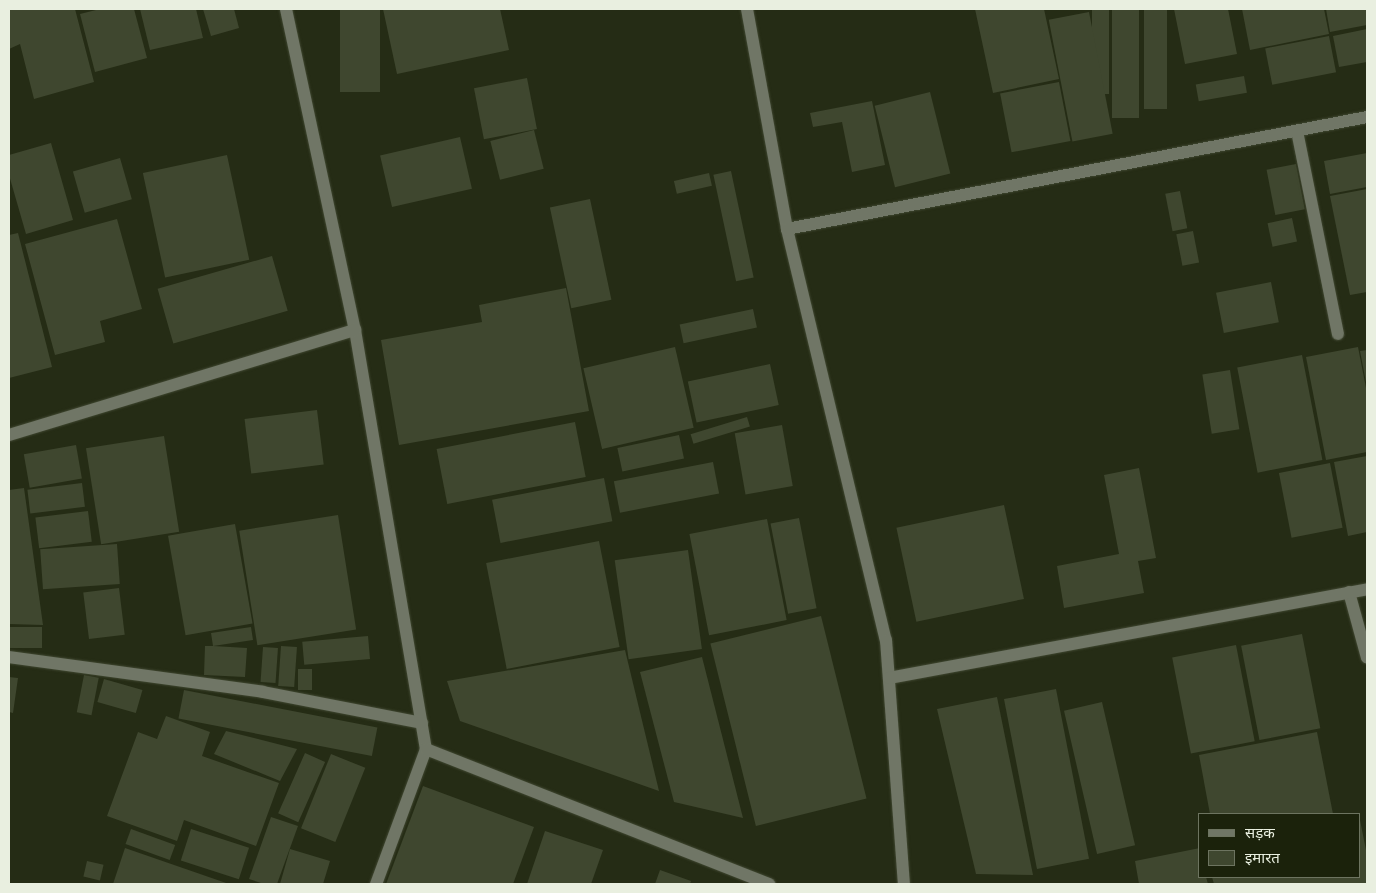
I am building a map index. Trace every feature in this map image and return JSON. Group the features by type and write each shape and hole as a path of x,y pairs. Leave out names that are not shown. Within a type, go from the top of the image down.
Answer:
{"street":[{"path":"286,9 355,330 426,749 376,884"},
{"path":"747,9 788,229 886,640 904,884"},
{"path":"788,229 1367,117"},
{"path":"1296,131 1338,334"},
{"path":"9,435 355,330"},
{"path":"889,678 1367,589"},
{"path":"1350,592 1367,658"},
{"path":"9,657 263,692 422,723"},
{"path":"426,749 769,884"}],"building":[{"path":"9,9 75,9 94,82 34,99 20,44 9,49"},
{"path":"100,9 134,9 147,58 95,72 80,14"},
{"path":"140,9 196,9 203,38 150,50"},
{"path":"203,9 234,9 239,28 211,36"},
{"path":"340,9 380,9 380,92 340,92"},
{"path":"383,9 500,9 509,50 397,74"},
{"path":"975,9 1044,9 1059,79 993,93"},
{"path":"1092,9 1109,9 1109,94 1092,94"},
{"path":"1112,9 1139,9 1139,118 1112,118"},
{"path":"1144,9 1167,9 1167,109 1144,109"},
{"path":"1174,9 1228,9 1237,54 1185,64"},
{"path":"1242,9 1324,9 1329,34 1250,50"},
{"path":"1326,9 1367,9 1367,25 1330,32"},
{"path":"1089,12 1113,134 1072,142 1049,20"},
{"path":"1367,29 1367,62 1339,67 1333,36"},
{"path":"1329,36 1336,72 1272,85 1265,48"},
{"path":"1244,76 1247,93 1199,101 1196,85"},
{"path":"527,78 537,129 484,139 474,88"},
{"path":"1059,82 1070,141 1012,152 1000,93"},
{"path":"930,92 950,174 895,187 875,106"},
{"path":"872,101 885,165 852,172 842,122 813,127 810,113"},
{"path":"534,130 544,169 500,180 490,141"},
{"path":"460,137 472,189 392,207 380,155"},
{"path":"51,143 73,220 26,234 9,175 9,155"},
{"path":"1367,153 1367,187 1330,194 1324,161"},
{"path":"227,155 249,260 165,278 143,173"},
{"path":"120,158 132,199 85,213 73,172"},
{"path":"1296,164 1305,209 1275,215 1267,170"},
{"path":"731,171 754,278 736,281 713,175"},
{"path":"709,173 712,186 677,194 674,181"},
{"path":"1367,189 1367,292 1350,295 1330,196"},
{"path":"1180,191 1187,228 1173,231 1165,194"},
{"path":"590,199 611,300 571,308 550,208"},
{"path":"1292,218 1297,241 1273,247 1268,223"},
{"path":"117,219 142,309 100,321 105,342 55,355 25,244"},
{"path":"1193,231 1199,262 1182,266 1176,234"},
{"path":"18,233 52,367 9,378 9,235"},
{"path":"272,256 288,311 173,344 158,289"},
{"path":"1271,282 1279,322 1224,333 1216,293"},
{"path":"566,288 589,411 399,445 381,340 482,322 479,305"},
{"path":"753,309 757,328 684,343 680,325"},
{"path":"675,347 694,428 602,449 583,368"},
{"path":"1358,347 1367,393 1367,452 1326,460 1306,357"},
{"path":"1367,350 1367,382 1366,382 1360,351"},
{"path":"1302,355 1322,460 1258,473 1237,368"},
{"path":"770,364 779,405 697,423 688,381"},
{"path":"1230,370 1239,429 1212,434 1202,374"},
{"path":"317,410 324,465 251,473 245,419"},
{"path":"747,417 750,427 694,444 691,434"},
{"path":"575,422 586,477 447,504 437,449"},
{"path":"782,425 793,486 745,494 735,433"},
{"path":"679,435 684,458 622,472 617,448"},
{"path":"164,436 179,532 101,544 86,448"},
{"path":"76,445 82,478 30,488 24,454"},
{"path":"1367,456 1367,532 1348,536 1334,462"},
{"path":"713,462 719,493 620,513 614,481"},
{"path":"1330,463 1343,528 1292,538 1279,473"},
{"path":"1139,468 1156,558 1138,561 1144,593 1064,608 1057,566 1119,554 1104,475"},
{"path":"604,478 612,521 500,543 492,500"},
{"path":"82,483 85,507 30,514 27,490"},
{"path":"24,488 43,625 9,624 9,490"},
{"path":"1004,505 1024,599 916,622 896,528"},
{"path":"88,511 92,542 39,548 35,517"},
{"path":"338,515 356,630 257,645 239,531"},
{"path":"799,518 817,608 788,614 771,524"},
{"path":"767,519 787,620 709,635 689,534"},
{"path":"235,524 253,623 186,635 168,536"},
{"path":"599,541 620,647 507,669 486,563"},
{"path":"117,544 120,584 43,589 40,549"},
{"path":"688,550 702,649 629,659 615,560"},
{"path":"119,588 125,635 89,639 83,592"},
{"path":"821,616 866,798 756,826 710,644"},
{"path":"9,627 42,627 42,648 9,648"},
{"path":"251,627 253,640 213,646 211,633"},
{"path":"1302,634 1320,728 1259,740 1241,646"},
{"path":"368,636 370,659 304,665 302,642"},
{"path":"1236,645 1255,741 1191,754 1172,657"},
{"path":"205,646 247,648 245,677 204,675"},
{"path":"281,646 297,647 294,687 278,686"},
{"path":"263,647 278,648 276,683 261,682"},
{"path":"625,650 659,791 460,721 447,681"},
{"path":"702,657 743,818 674,802 640,672"},
{"path":"298,669 312,669 312,690 298,690"},
{"path":"84,675 99,678 91,715 77,712"},
{"path":"9,677 18,678 13,713 9,712"},
{"path":"104,679 142,690 136,713 97,702"},
{"path":"1056,689 1089,859 1037,869 1004,699"},
{"path":"184,690 377,728 372,756 178,718"},
{"path":"997,697 1033,875 976,874 937,709"},
{"path":"1102,702 1135,845 1097,854 1064,711"},
{"path":"166,716 210,732 202,756 279,783 256,846 184,820 177,841 107,816 138,732 157,739"},
{"path":"226,731 297,749 280,781 214,754"},
{"path":"1317,732 1333,813 1210,813 1199,755"},
{"path":"305,753 325,762 298,822 278,813"},
{"path":"331,754 365,768 335,842 301,828"},
{"path":"423,786 534,827 513,884 386,884"},
{"path":"271,817 298,826 277,884 264,884 249,879"},
{"path":"1361,825 1367,855 1367,884 1214,884 1212,878 1361,878"},
{"path":"131,829 175,845 170,860 126,844"},
{"path":"191,829 249,848 239,879 181,860"},
{"path":"545,831 603,850 591,884 527,884"},
{"path":"125,848 229,884 113,884"},
{"path":"1198,848 1198,878 1206,878 1208,884 1139,884 1135,861"},
{"path":"290,849 330,861 323,884 280,884"},
{"path":"87,861 104,865 100,880 83,877"},
{"path":"660,870 691,881 690,884 655,884"}]}
